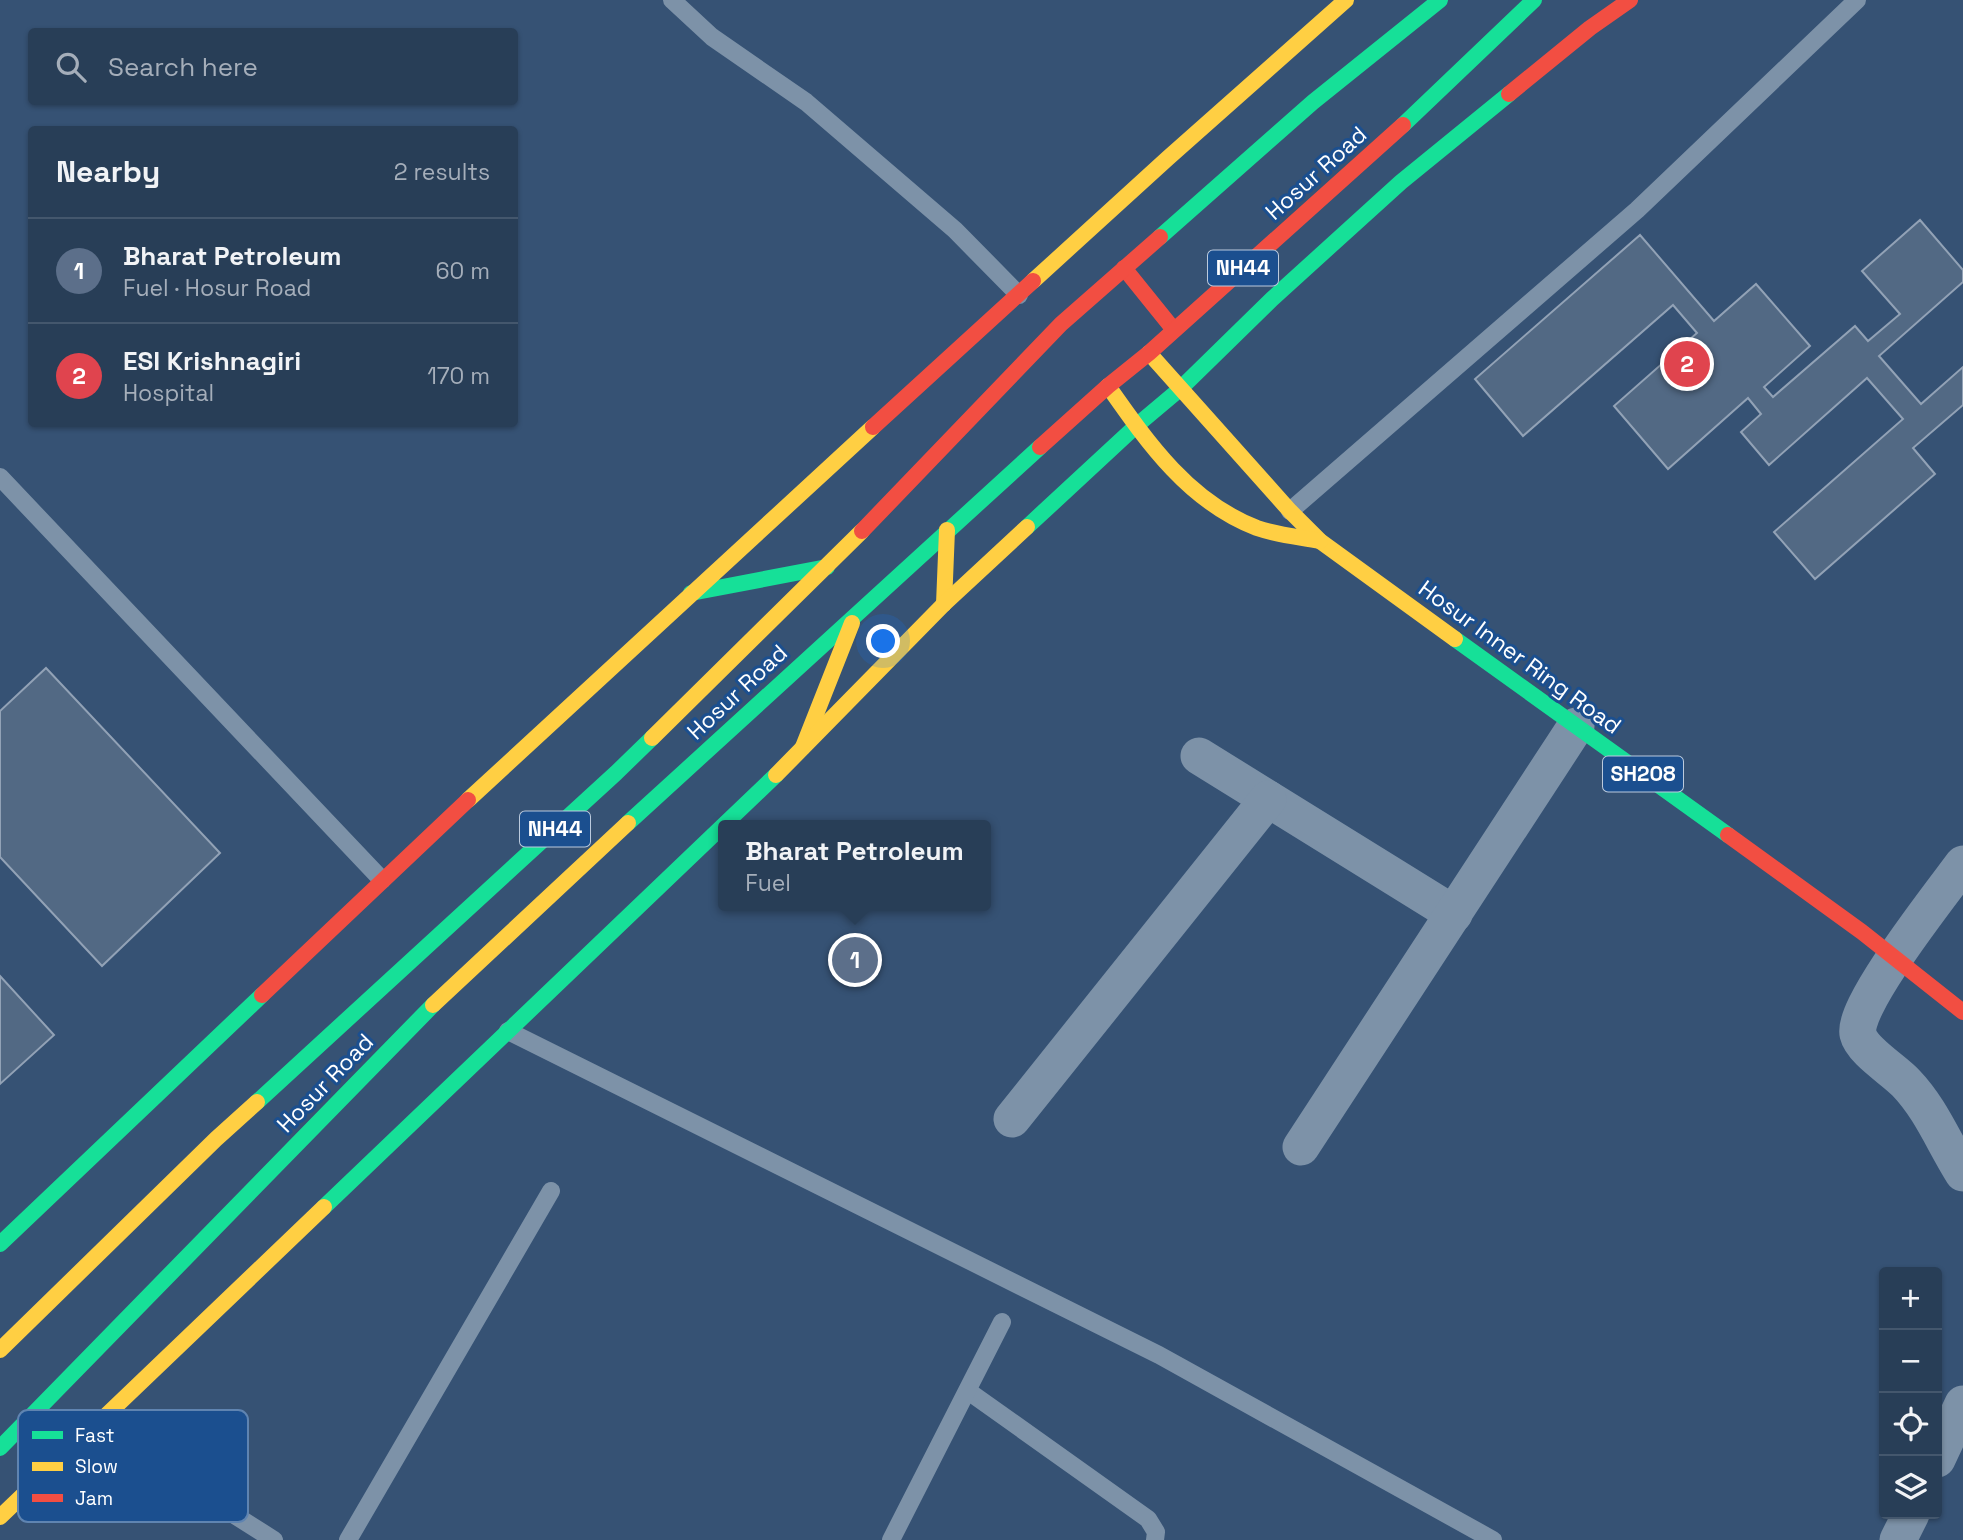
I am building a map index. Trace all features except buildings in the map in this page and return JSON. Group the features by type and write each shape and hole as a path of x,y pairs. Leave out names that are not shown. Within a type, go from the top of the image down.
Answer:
{"main road":[{"path":"0,1244 382,880 691,593 1346,0"},
{"name":"Hosur Road","path":"0,1350 216,1139 616,773 827,567 1061,324 1313,102 1440,0"},
{"name":"Hosur Road","path":"37,1410 451,986 947,530 1378,149 1534,0"},
{"path":"729,820 944,604 1136,426 1180,389 1272,299 1401,182 1590,28 1630,0"},
{"path":"1124,268 1174,330"},
{"name":"Hosur Inner Ring Road","path":"1149,353 1320,541 1862,932 1963,1012"},
{"name":"Hosur Inner Ring Road","path":"1108,386 1162,460 1188,488 1255,527 1320,541"},
{"path":"944,604 947,530"},
{"path":"691,593 827,567"},
{"path":"803,747 856,615"},
{"path":"111,1410 718,830"},
{"name":"Hosur Road","path":"0,1448 18,1430"},
{"path":"0,1517 18,1500"}],"street":[{"path":"1301,1147 1576,726"},
{"path":"1199,756 1454,914"},
{"path":"1012,1119 1268,799"},
{"path":"1963,864 1893,957 1860,1018 1857,1033 1864,1045 1919,1097 1963,1172"},
{"path":"1938,1456 1963,1404"},
{"path":"1898,1540 1908,1519"}],"lane":[{"path":"672,0 712,37 806,102 955,230 1019,295"},
{"path":"1290,511 1637,210 1857,0"},
{"path":"0,477 382,880"},
{"path":"508,1031 1159,1355 1493,1540"},
{"path":"348,1540 551,1191"},
{"path":"891,1540 1002,1322"},
{"path":"968,1391 1148,1519 1156,1532 1155,1540"},
{"path":"246,1522 274,1540"}],"traffic: fast":[{"path":"1160,237 1313,102 1440,0"},
{"path":"1403,125 1534,0"},
{"path":"1027,527 1180,389 1272,299 1401,182 1509,94"},
{"path":"628,823 1040,447"},
{"path":"691,593 827,567"},
{"path":"1455,639 1728,835"},
{"path":"257,1102 652,738"},
{"path":"729,820 776,775"},
{"path":"324,1207 718,830"},
{"path":"0,1244 262,995"},
{"path":"37,1410 433,1005"},
{"path":"0,1448 18,1430"}],"traffic: slow":[{"path":"1033,281 1346,0"},
{"path":"1149,353 1320,541 1455,639"},
{"path":"1108,386 1172,469 1211,503 1257,528 1320,541"},
{"path":"468,800 873,427"},
{"path":"776,775 944,604 1027,527"},
{"path":"944,604 947,530"},
{"path":"652,738 862,531"},
{"path":"803,747 852,623"},
{"path":"433,1005 628,823"},
{"path":"0,1350 257,1102"},
{"path":"112,1410 324,1207"},
{"path":"0,1517 18,1500"}],"traffic: jam":[{"path":"1509,94 1590,28 1630,0"},
{"path":"1040,447 1403,125"},
{"path":"862,531 1061,324 1160,237"},
{"path":"1124,268 1174,330"},
{"path":"873,427 1033,281"},
{"path":"262,995 468,800"},
{"path":"1728,835 1862,932 1963,1012"}],"place":[{"name":"ESI Krishnagiri","path":"1687,364"},
{"name":"Bharat Petroleum","path":"855,960"}]}
